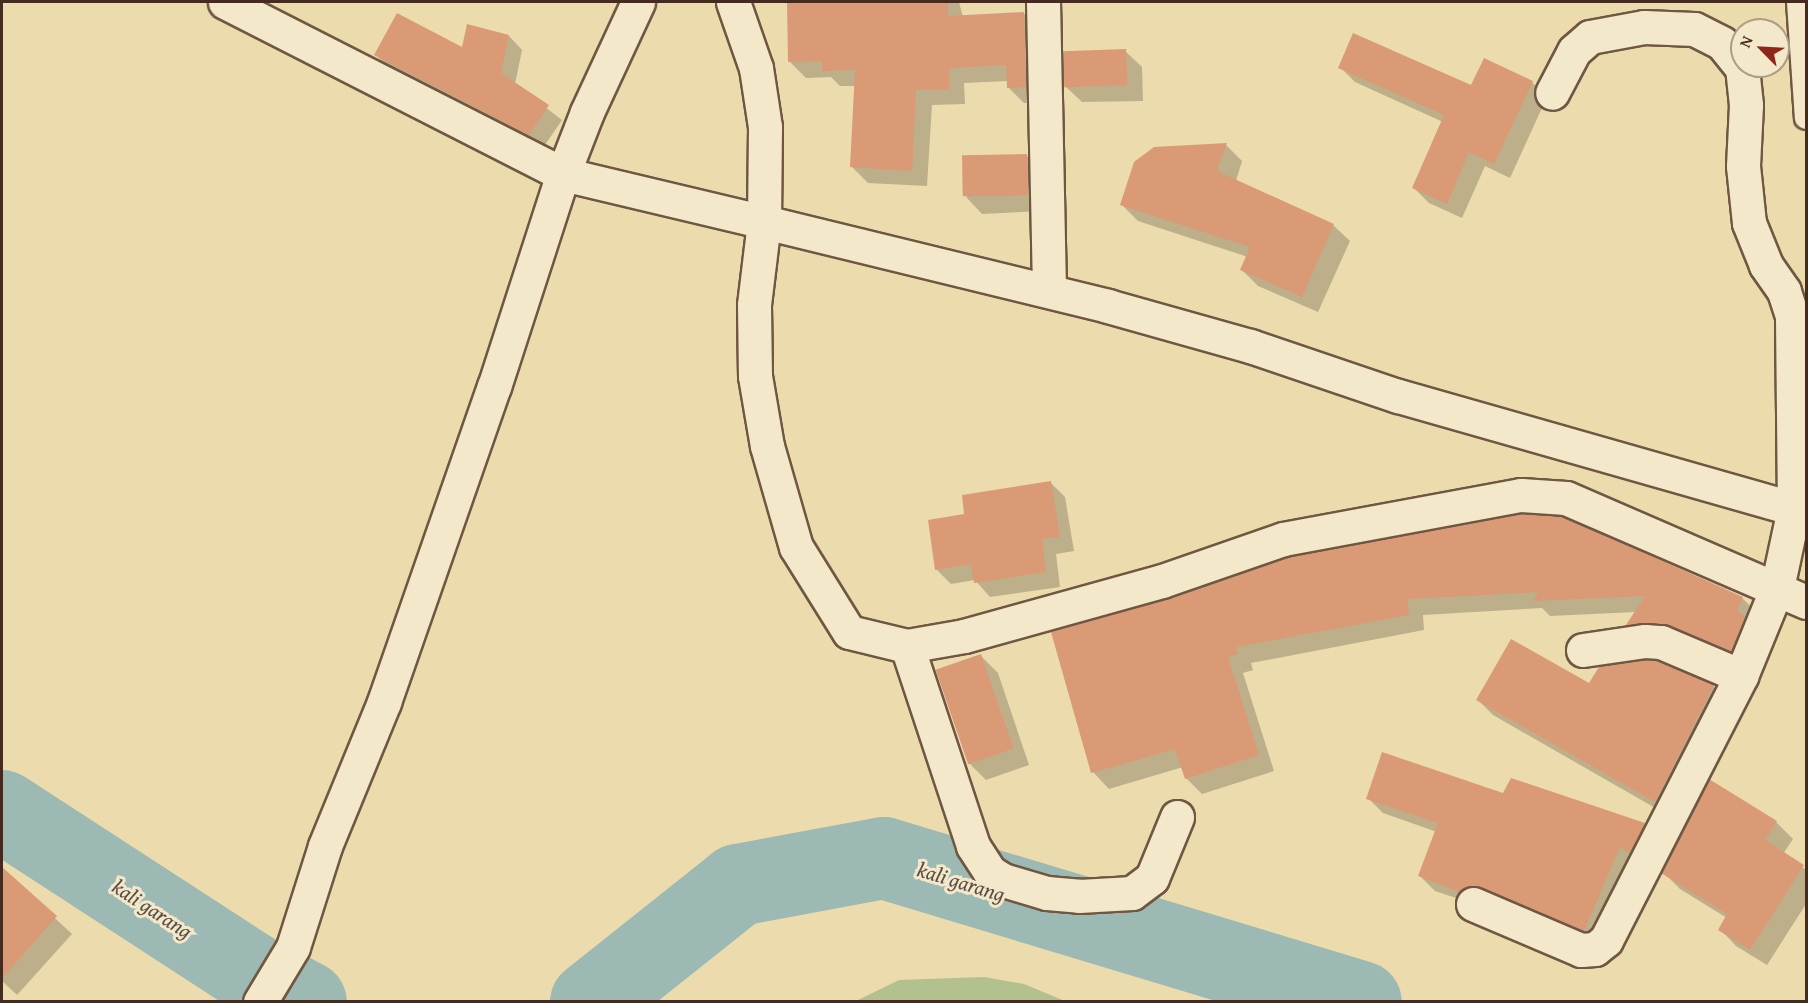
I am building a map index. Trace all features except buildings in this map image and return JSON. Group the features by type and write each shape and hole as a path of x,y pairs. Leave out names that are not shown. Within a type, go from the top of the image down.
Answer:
{"street":[{"path":"225,2 563,174 1049,290 1250,346 1398,396 1800,510"},
{"path":"260,1002 293,947 325,846 384,702 494,387 563,174 587,112 638,2"},
{"path":"733,2 756,68 765,127 764,222 754,304 755,376 767,446 796,547 849,632 907,646 1040,617 1283,539 1521,495 1566,498 1806,602"},
{"path":"1043,2 1049,290"},
{"path":"1473,904 1581,950 1595,949 1606,940 1741,676 1777,588 1800,510 1792,316 1784,291 1766,265 1749,223 1743,166 1746,105 1743,68 1722,44 1694,29 1644,27 1590,37 1574,51 1552,93"},
{"path":"1582,650 1645,640 1661,642 1741,676"},
{"path":"907,646 973,846 990,872 1002,880 1047,893 1079,896 1132,893 1152,878 1178,818"}],"lane":[{"path":"1798,2 1806,118"}],"green space":[{"path":"984,977 1024,984 1065,1001 856,1001 899,980"}],"waterway":[{"name":"kali garang","path":"2,811 251,973 306,1002"},
{"name":"kali garang","path":"591,1002 738,885 884,858 1361,1002"},
{"path":"235,1002 251,973"}]}
